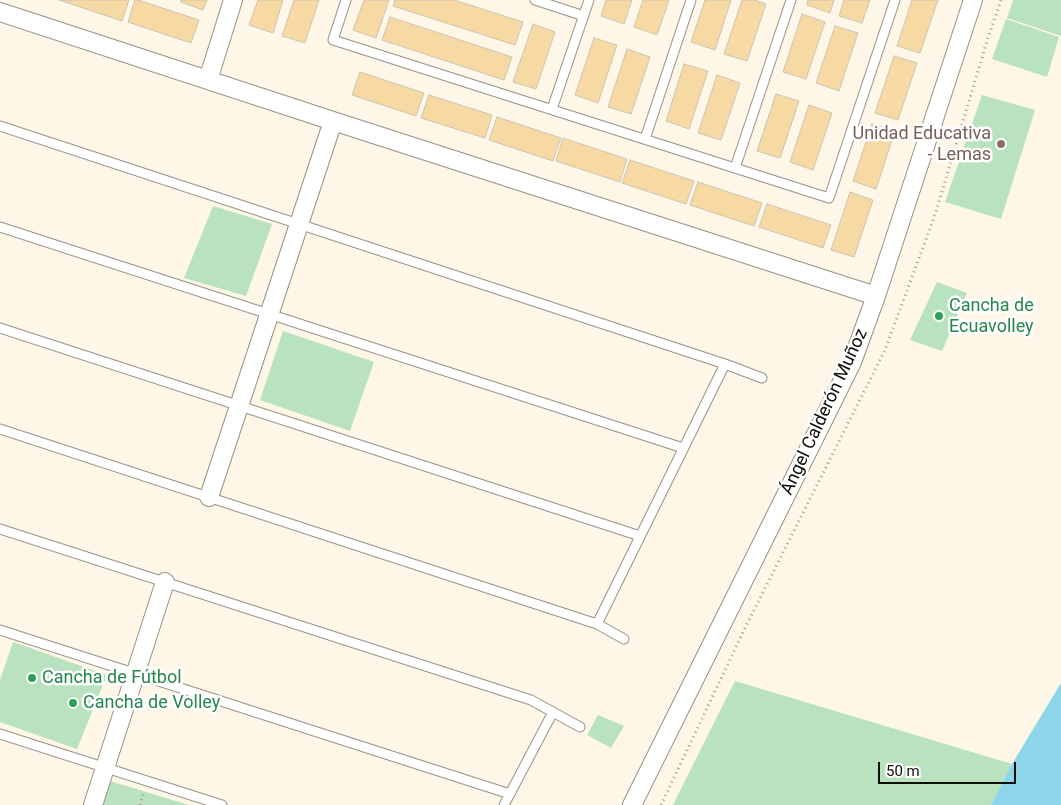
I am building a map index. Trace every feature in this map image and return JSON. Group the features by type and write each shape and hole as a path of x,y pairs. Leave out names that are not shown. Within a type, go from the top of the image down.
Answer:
{"street":[{"path":"208,80 233,0"},
{"name":"Ángel Calderón Muñoz","path":"632,805 852,362 876,296 973,0"},
{"path":"0,12 876,296"},
{"path":"209,497 333,121"},
{"path":"93,805 165,582"}],"lane":[{"path":"346,0 333,40 829,198 895,0"},
{"path":"535,0 584,16"},
{"path":"552,109 589,0"},
{"path":"645,139 691,0"},
{"path":"735,168 792,0"},
{"path":"0,126 725,364 762,378"},
{"path":"0,227 683,448"},
{"path":"0,328 640,536"},
{"path":"598,624 725,364"},
{"path":"0,430 598,624 624,640"},
{"path":"0,529 530,700 580,727"},
{"path":"0,630 510,794"},
{"path":"504,805 553,712"},
{"path":"0,734 222,805"}],"path":[{"path":"140,805 144,792"}],"green space":[{"path":"1013,0 1061,0 1061,36 1007,18"},
{"path":"1006,19 1059,37 1047,77 992,59"},
{"path":"982,95 1035,110 1001,219 945,202"},
{"path":"213,206 272,224 246,296 184,278"},
{"name":"Cancha de Ecuavolley","path":"937,282 967,293 942,351 910,340"},
{"path":"283,331 374,362 350,431 260,400"},
{"path":"13,642 107,675 77,749 0,722 0,680"},
{"path":"735,681 1012,764 991,805 673,805"},
{"path":"598,715 624,726 611,748 587,735"},
{"path":"110,781 189,805 101,805"}],"water":[{"path":"1061,683 1061,805 991,805 1012,764"}],"building":[{"path":"59,0 129,0 122,21"},
{"path":"135,0 199,20 191,43 128,22"},
{"path":"181,0 207,0 203,10 181,2"},
{"path":"258,0 283,0 273,33 249,25"},
{"path":"294,0 319,0 305,43 282,36"},
{"path":"364,0 389,0 376,38 353,30"},
{"path":"395,0 454,0 523,22 515,45 393,6"},
{"path":"606,0 632,0 624,24 601,16"},
{"path":"643,0 669,0 657,35 634,27"},
{"path":"705,0 731,0 715,50 691,42"},
{"path":"742,0 755,0 766,4 747,61 724,54"},
{"path":"808,0 834,0 830,13 807,5"},
{"path":"844,0 870,0 862,23 839,16"},
{"path":"912,0 938,0 920,53 897,46"},
{"path":"802,14 825,22 806,79 783,72"},
{"path":"390,17 512,57 504,80 382,40"},
{"path":"533,24 555,32 536,89 513,82"},
{"path":"835,26 858,33 839,91 816,83"},
{"path":"594,38 617,45 598,103 575,95"},
{"path":"627,49 650,57 631,114 608,107"},
{"path":"894,56 917,63 898,120 875,113"},
{"path":"684,64 708,71 689,129 666,121"},
{"path":"360,72 424,93 416,116 352,95"},
{"path":"717,75 740,83 721,140 698,133"},
{"path":"776,94 799,101 780,158 757,151"},
{"path":"429,95 492,115 485,138 421,118"},
{"path":"809,105 832,113 813,170 790,162"},
{"path":"497,117 561,138 553,161 489,140"},
{"path":"872,124 895,131 876,189 853,181"},
{"path":"563,138 627,159 620,182 556,161"},
{"path":"630,160 694,181 686,204 622,183"},
{"path":"698,182 762,203 754,226 690,205"},
{"path":"850,192 873,200 854,257 831,250"},
{"path":"767,204 831,225 823,248 759,227"}],"place":[{"name":"Unidad Educativa - Lemas","path":"1001,144"},
{"name":"Cancha de Ecuavolley","path":"939,316"},
{"name":"Cancha de Fútbol","path":"32,678"},
{"name":"Cancha de Volley","path":"73,703"}]}
